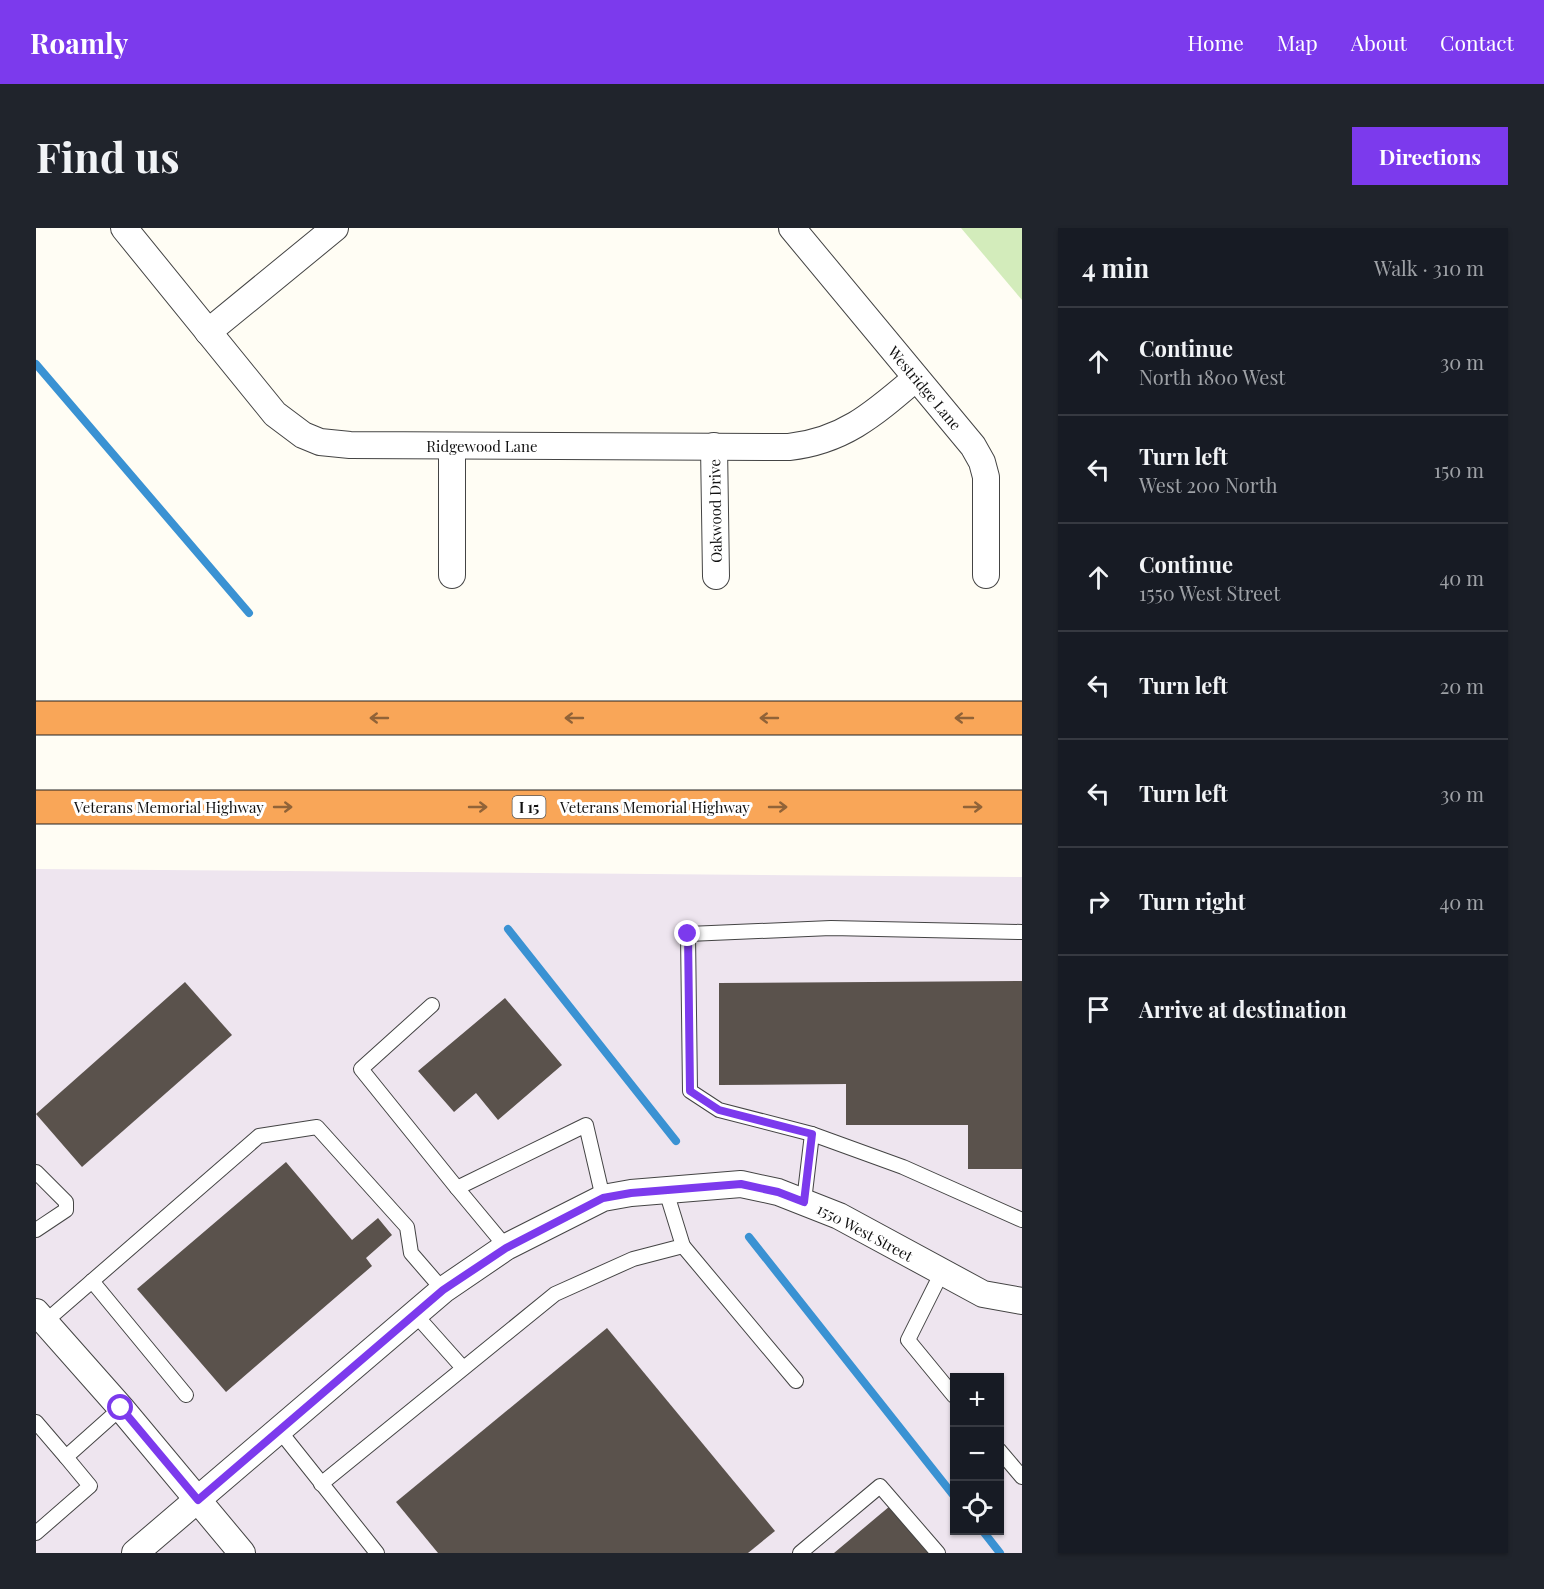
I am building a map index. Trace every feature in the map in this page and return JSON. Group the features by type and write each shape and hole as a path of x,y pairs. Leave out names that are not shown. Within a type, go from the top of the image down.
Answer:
{"highway":[{"path":"36,718 1022,718"},
{"name":"Veterans Memorial Highway","path":"36,807 1022,807"}],"street":[{"name":"Ridgewood Lane","path":"124,228 274,414 303,435 320,442 342,445 789,447 815,444 838,436 861,422 916,378"},
{"path":"208,332 335,228"},
{"name":"Westridge Lane","path":"792,228 973,446 982,462 986,477 986,575"},
{"path":"452,446 452,575"},
{"name":"Oakwood Drive","path":"714,446 716,576"},
{"name":"1550 West Street","path":"603,1198 741,1184 778,1192 838,1215 983,1294 1022,1301"},
{"path":"135,1553 443,1290 506,1248 603,1198"},
{"path":"41,1316 242,1553"}],"lane":[{"path":"1022,932 831,928 688,934 690,1091 719,1110 812,1134 903,1167 1022,1220"},
{"path":"432,1005 361,1069 506,1248"},
{"path":"457,1188 586,1125 603,1198"},
{"path":"41,1316 92,1281 259,1136 317,1127 407,1227 411,1253 443,1290"},
{"path":"804,1202 812,1134"},
{"path":"36,1172 66,1202 66,1210 36,1230"},
{"path":"666,1191 683,1246 796,1381"},
{"path":"321,1484 555,1294 633,1259 683,1246"},
{"path":"942,1272 908,1340 950,1391"},
{"path":"92,1281 186,1395"},
{"path":"414,1313 464,1368"},
{"path":"66,1457 121,1408"},
{"path":"36,1422 90,1486 36,1533"},
{"path":"279,1430 377,1553"},
{"path":"1004,1456 1022,1477"},
{"path":"800,1553 880,1486 938,1553"}],"shaded area":[{"path":"36,869 1022,877 1022,1553 36,1553"}],"green space":[{"path":"961,228 1022,228 1022,300"}],"building":[{"path":"1022,981 1022,1169 968,1169 968,1125 846,1125 846,1084 719,1085 719,983"},
{"path":"185,982 232,1035 82,1167 36,1114"},
{"path":"505,998 562,1065 498,1120 476,1093 454,1112 418,1071"},
{"path":"286,1162 352,1240 378,1218 392,1235 366,1258 372,1266 226,1392 137,1289"},
{"path":"607,1328 775,1531 748,1553 438,1553 396,1502"},
{"path":"890,1506 929,1553 834,1553"}],"waterway":[{"path":"36,364 249,613"},
{"path":"508,929 676,1141"},
{"path":"749,1237 950,1491"},
{"path":"986,1535 1000,1553"}],"route":[{"path":"121,1408 198,1500 443,1290 506,1248 603,1198 631,1193 741,1184 778,1192 804,1202 812,1134 719,1110 690,1091 688,934"}]}
